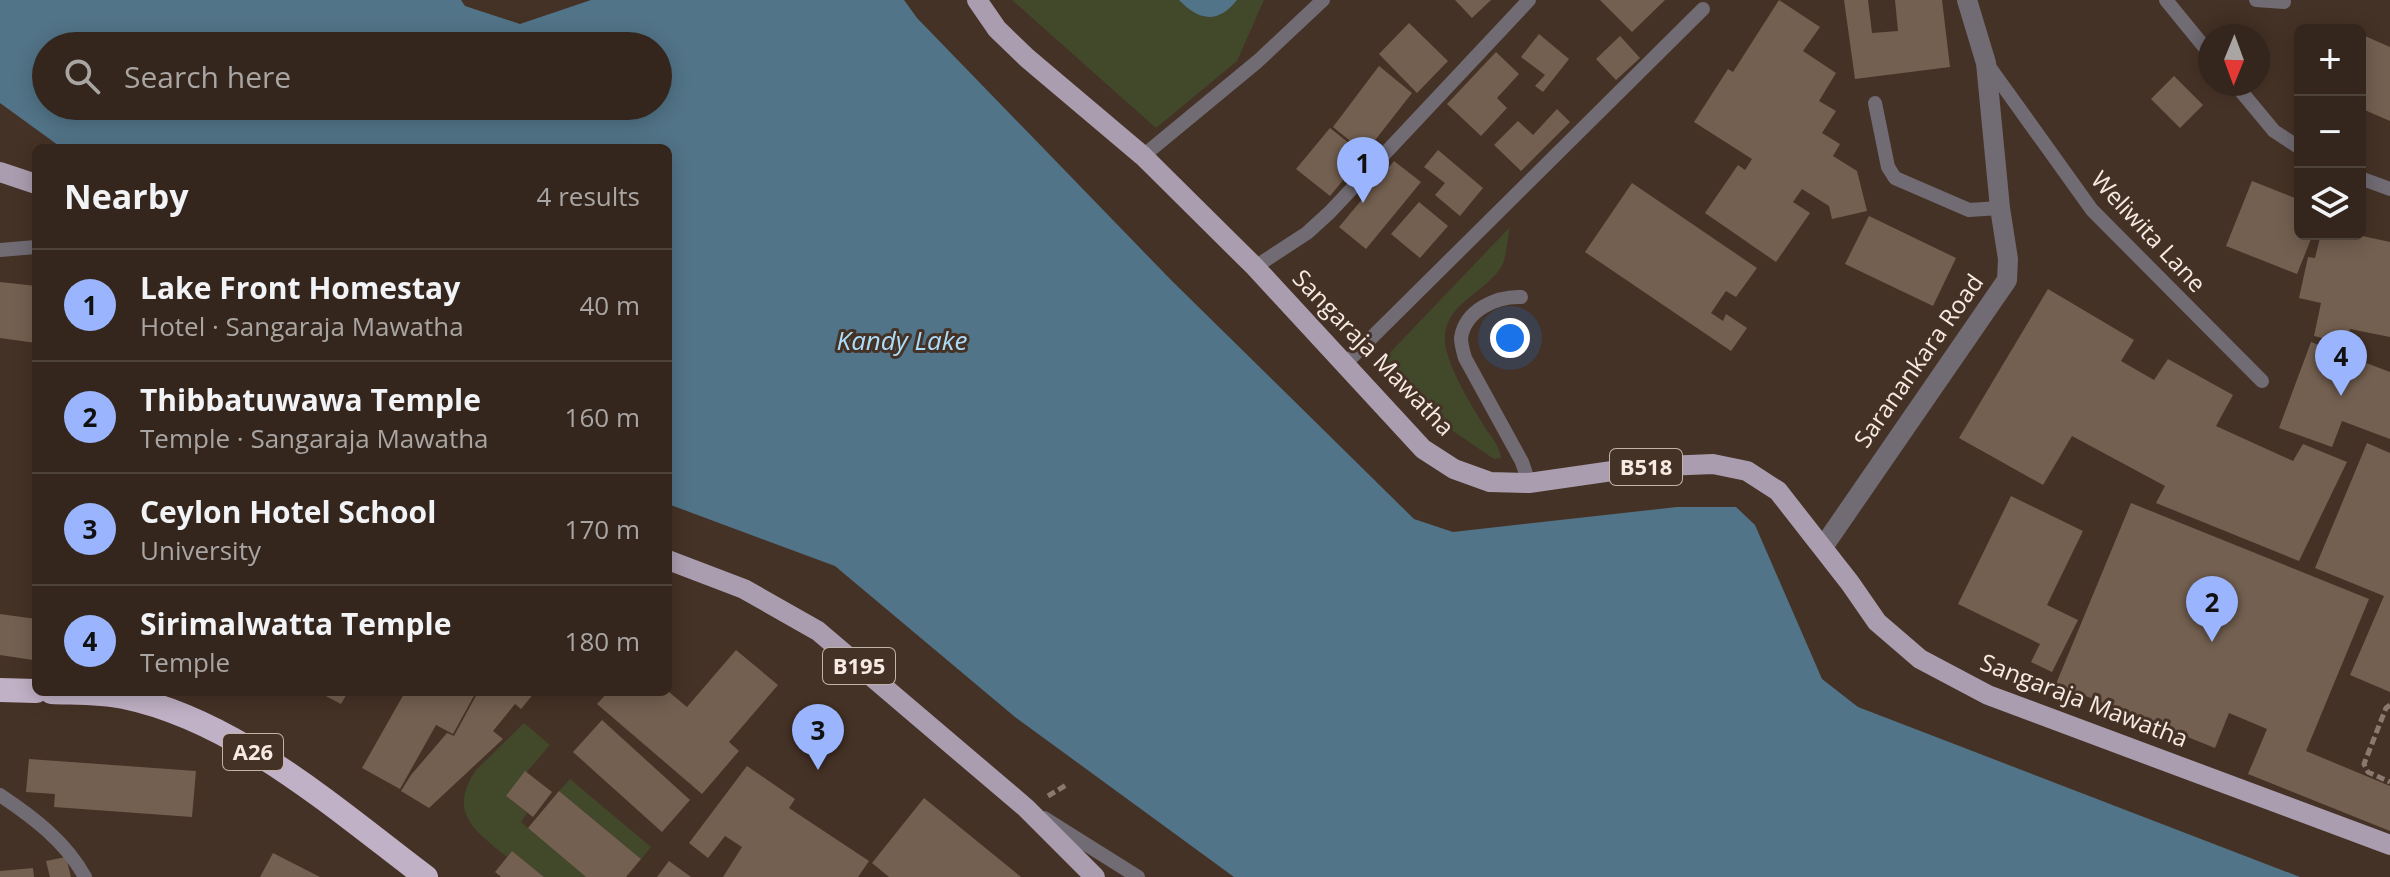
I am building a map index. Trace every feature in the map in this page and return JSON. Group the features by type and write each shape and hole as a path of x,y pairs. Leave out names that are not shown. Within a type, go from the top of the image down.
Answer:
{"highway":[{"path":"0,690 32,691"},
{"name":"A26","path":"109,696 124,697 173,712 273,762 426,877"}],"main road":[{"name":"Sangaraja Mawatha","path":"977,0 997,29 1027,58 1143,156 1255,267 1423,449 1454,469 1490,482 1529,483 1640,467 1713,464 1747,471 1778,491 1877,622 1920,659 1988,695 2390,845"},
{"path":"0,172 32,183"},
{"name":"B195","path":"672,562 744,589 818,631 1026,808"},
{"path":"1026,808 1095,877"}],"street":[{"name":"Saranankara Road","path":"1823,547 2007,280 2008,259 1986,63 1967,0"}],"lane":[{"path":"1143,156 1258,61 1323,0"},
{"path":"1255,267 1307,233 1330,212 1529,0"},
{"path":"2166,0 2198,39"},
{"path":"2256,0 2284,2"},
{"path":"1346,363 1703,9"},
{"name":"Weliwita Lane","path":"1986,63 2092,210 2262,381"},
{"path":"2245,96 2274,131 2294,144"},
{"path":"1875,103 1888,167 1895,178 1969,210 2000,208"},
{"path":"2366,180 2390,189"},
{"path":"0,250 32,247"},
{"path":"1521,297 1505,296 1487,304 1471,316 1461,340 1465,358 1522,462 1529,483"},
{"path":"0,795 58,840 85,877"},
{"path":"1026,808 1138,877"}],"path":[{"path":"2390,705 2386,708 2364,764 2368,772 2390,782"}],"green space":[{"path":"1012,0 1264,0 1237,61 1156,128"},
{"path":"1510,227 1500,269 1453,314 1445,337 1447,353 1459,381 1498,449 1501,458 1494,459 1431,416 1383,360"},
{"path":"524,723 550,745 506,796 527,813 521,822 586,877 544,877 512,851 507,857 469,820 464,798 476,770"},
{"path":"570,779 651,847 641,859 559,791"}],"water":[{"name":"Kandy Lake","path":"0,0 461,0 465,6 520,24 591,0 904,0 917,18 1171,280 1414,519 1453,532 1677,507 1736,507 1755,525 1822,679 1858,707 2300,877 1234,877 1015,717 835,566 672,505 672,144 56,144 0,103"},
{"path":"1179,0 1237,0 1223,13 1208,17 1194,12"}],"building":[{"path":"1455,0 1491,0 1472,18"},
{"path":"1600,0 1665,0 1632,32"},
{"path":"1779,0 1820,27 1803,51 1836,73 1819,101 1836,111 1822,133 1840,144 1833,156 1857,171 1867,211 1832,219 1829,206 1802,189 1793,202 1810,213 1776,262 1705,213 1738,165 1745,170 1752,159 1694,122 1728,69 1733,72"},
{"path":"1844,0 1868,0 1872,33 1898,31 1895,0 1942,0 1950,67 1855,79"},
{"path":"1409,23 1448,61 1417,93 1379,54"},
{"path":"1539,34 1569,59 1543,92 1535,86 1545,75 1521,57"},
{"path":"1620,36 1640,58 1616,80 1596,59"},
{"path":"2366,36 2390,47 2390,121 2366,111"},
{"path":"1496,52 1519,74 1497,98 1507,108 1481,136 1447,104"},
{"path":"1379,66 1412,93 1365,153 1333,127"},
{"path":"2174,76 2203,105 2180,128 2151,99"},
{"path":"1557,109 1570,122 1521,171 1494,145 1518,121 1533,135"},
{"path":"1330,128 1364,155 1330,196 1296,169"},
{"path":"1438,150 1483,188 1460,216 1435,195 1445,183 1424,167"},
{"path":"1394,161 1421,182 1366,249 1339,227"},
{"path":"2252,181 2294,198 2294,240 2311,240 2297,274 2226,246"},
{"path":"1632,183 1757,268 1736,297 1726,291 1711,313 1723,321 1726,314 1747,328 1731,351 1585,252"},
{"path":"1419,202 1448,226 1420,258 1391,234"},
{"path":"1869,216 1956,258 1933,306 1845,264"},
{"path":"2366,237 2390,242 2390,337 2350,329 2346,344 2314,336 2321,303 2299,298 2308,257 2315,258 2320,240 2366,240"},
{"path":"0,282 32,286 32,342 0,338"},
{"path":"2048,289 2134,340 2121,361 2154,380 2168,359 2233,395 2216,426 2293,461 2303,444 2347,462 2299,561 2156,503 2165,486 2072,436 2043,485 1959,438"},
{"path":"2311,342 2390,372 2390,439 2342,421 2332,447 2279,428"},
{"path":"2367,443 2390,453 2390,692 2350,675 2384,596 2315,568"},
{"path":"2011,496 2083,531 2047,605 2078,620 2052,672 2031,662 2040,644 1958,604"},
{"path":"2131,503 2369,599 2306,751 2390,786 2390,831 2248,774 2267,729 2229,713 2215,748 2056,684"},
{"path":"0,614 32,618 32,660 0,655"},
{"path":"736,650 778,685 729,742 739,751 702,794 597,704 604,696 672,694 687,707"},
{"path":"326,696 346,696 341,704"},
{"path":"403,696 474,696 453,734 436,725 400,789 362,768"},
{"path":"476,696 532,696 521,709 515,704 493,731 503,739 429,808 401,791 447,733 454,736"},
{"path":"602,720 690,800 662,832 573,752"},
{"path":"29,759 196,771 192,817 54,807 55,794 26,792"},
{"path":"747,766 795,799 789,808 869,861 858,877 723,877 742,847 725,836 708,858 689,843"},
{"path":"525,771 552,792 533,817 506,796"},
{"path":"559,791 641,859 626,877 586,877 528,828"},
{"path":"924,798 1021,877 889,877 872,863"},
{"path":"512,851 544,877 501,877 495,872"},
{"path":"273,853 320,877 260,877"},
{"path":"66,857 71,877 50,877 46,861"},
{"path":"669,861 691,877 657,877"},
{"path":"33,868 34,877 0,877 0,871"}],"place":[{"name":"Lake Front Homestay","path":"1363,203"},
{"name":"Sirimalwatta Temple","path":"2341,396"},
{"name":"Thibbatuwawa Temple","path":"2212,642"},
{"name":"Ceylon Hotel School","path":"818,770"}]}
